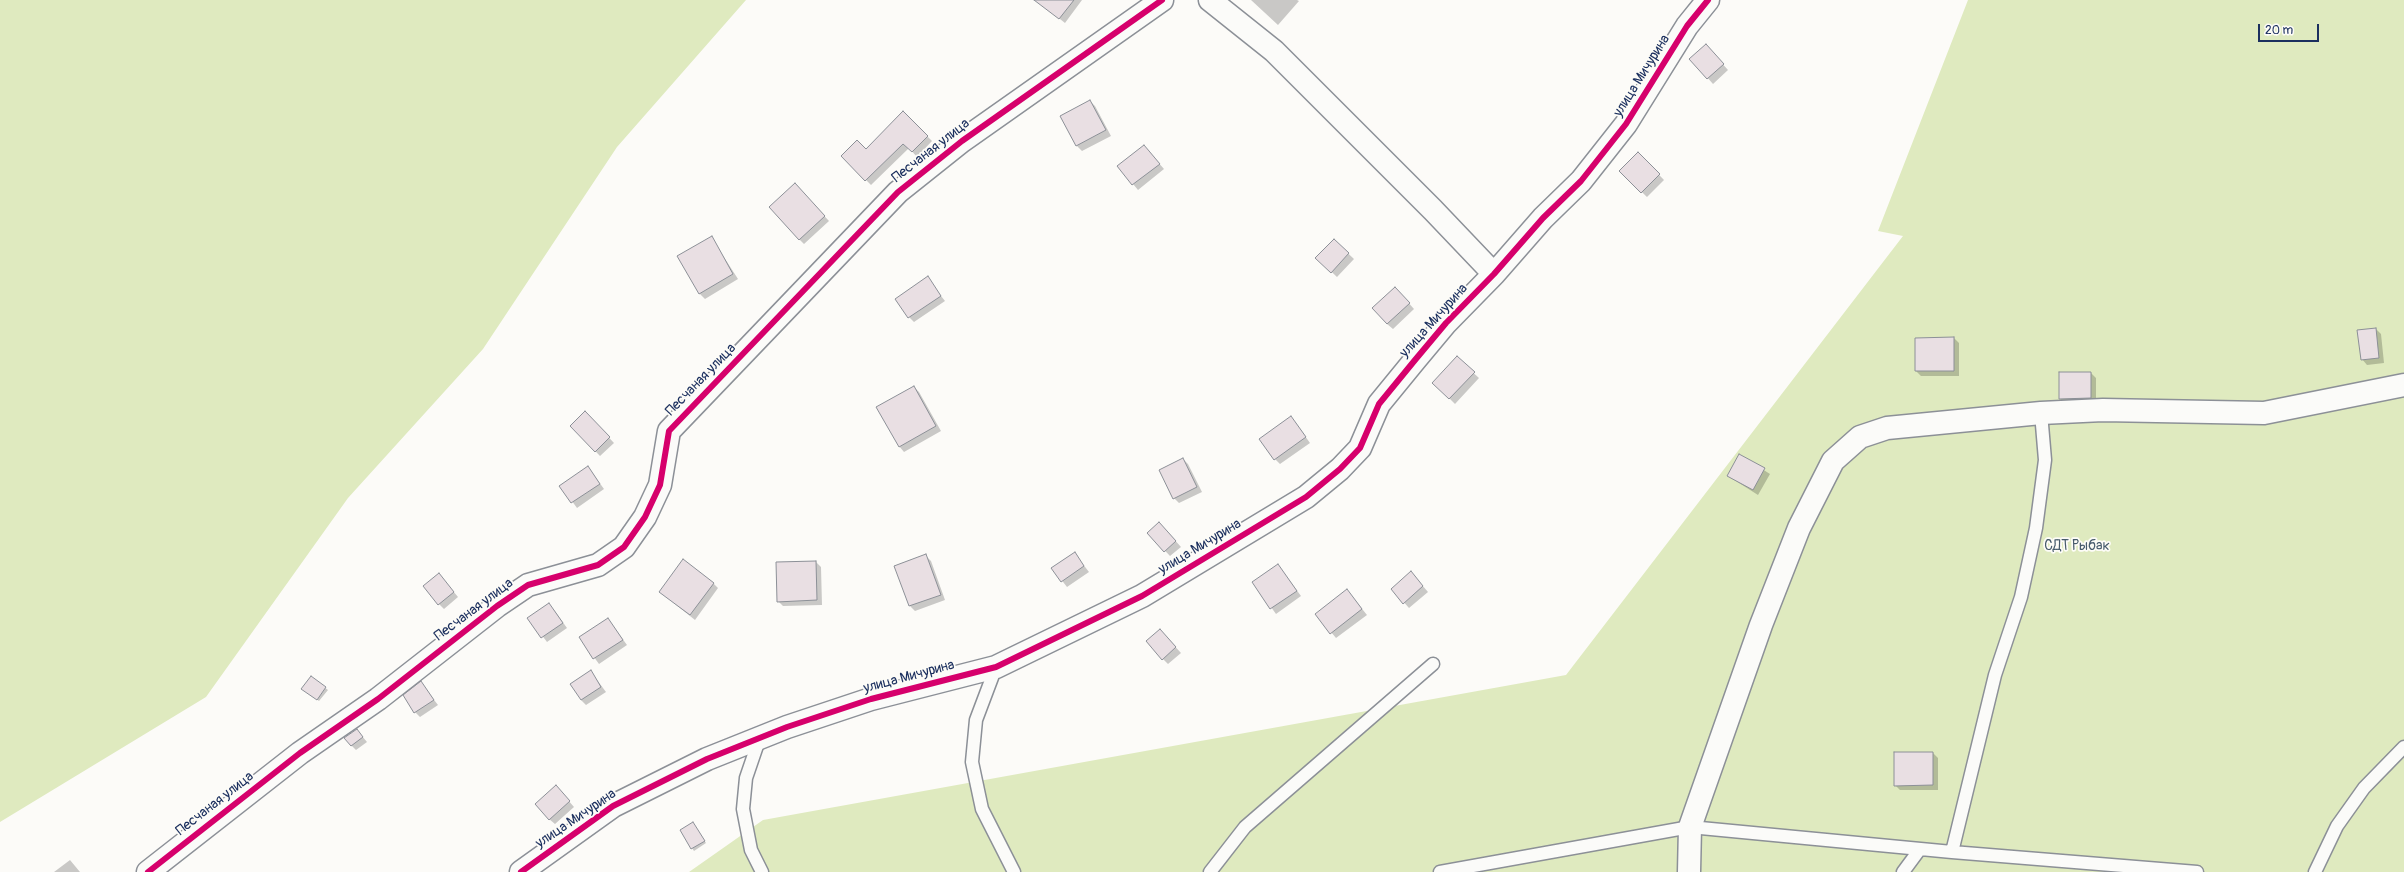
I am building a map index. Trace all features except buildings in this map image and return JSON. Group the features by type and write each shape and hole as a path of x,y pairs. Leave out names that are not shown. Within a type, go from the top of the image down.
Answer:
{"street":[{"name":"Песчаная улица","path":"148,872 300,753 378,699 497,606 528,585 598,565 624,547 645,517 660,485 669,431 898,192 962,141 1162,0"},
{"path":"1210,0 1274,51 1433,210 1494,274"},
{"name":"улица Мичурина","path":"521,872 613,806 708,759 760,738 871,698 996,667 1142,596 1306,497 1340,469 1360,448 1379,404 1446,323 1494,274 1543,218 1581,181 1622,130 1687,26 1708,0"},
{"path":"1689,872 1690,827 1761,625 1799,528 1834,461 1860,437 1887,428 2040,413 2102,410 2264,413 2404,385"}],"lane":[{"path":"1952,852 1995,675 2022,597 2036,528 2045,460 2040,413"},
{"path":"1210,872 1245,826 1433,664"},
{"path":"996,667 976,720 972,762 982,809 1014,872"},
{"path":"760,738 746,778 742,809 751,850 762,872"},
{"path":"2314,872 2337,826 2364,788 2404,747"},
{"path":"1440,872 1690,827 1952,852 2197,872"},
{"path":"1903,872 1920,849"}],"green space":[{"path":"0,0 746,0 617,147 483,349 348,498 206,697 0,822"},
{"name":"СДТ Рыбак","path":"1968,0 2404,0 2404,872 689,872 763,820 1566,675 1903,236 1878,231"}],"cycle path":[{"path":"148,872 300,753 378,699 497,606 528,585 598,565 624,547 645,517 660,485 669,431 898,192 962,141 1162,0"},
{"path":"521,872 613,806 707,759 787,727 871,699 996,667 1142,596 1306,497 1340,469 1360,448 1379,404 1446,323 1494,274 1543,218 1581,181 1626,124 1687,26 1708,0"}]}
